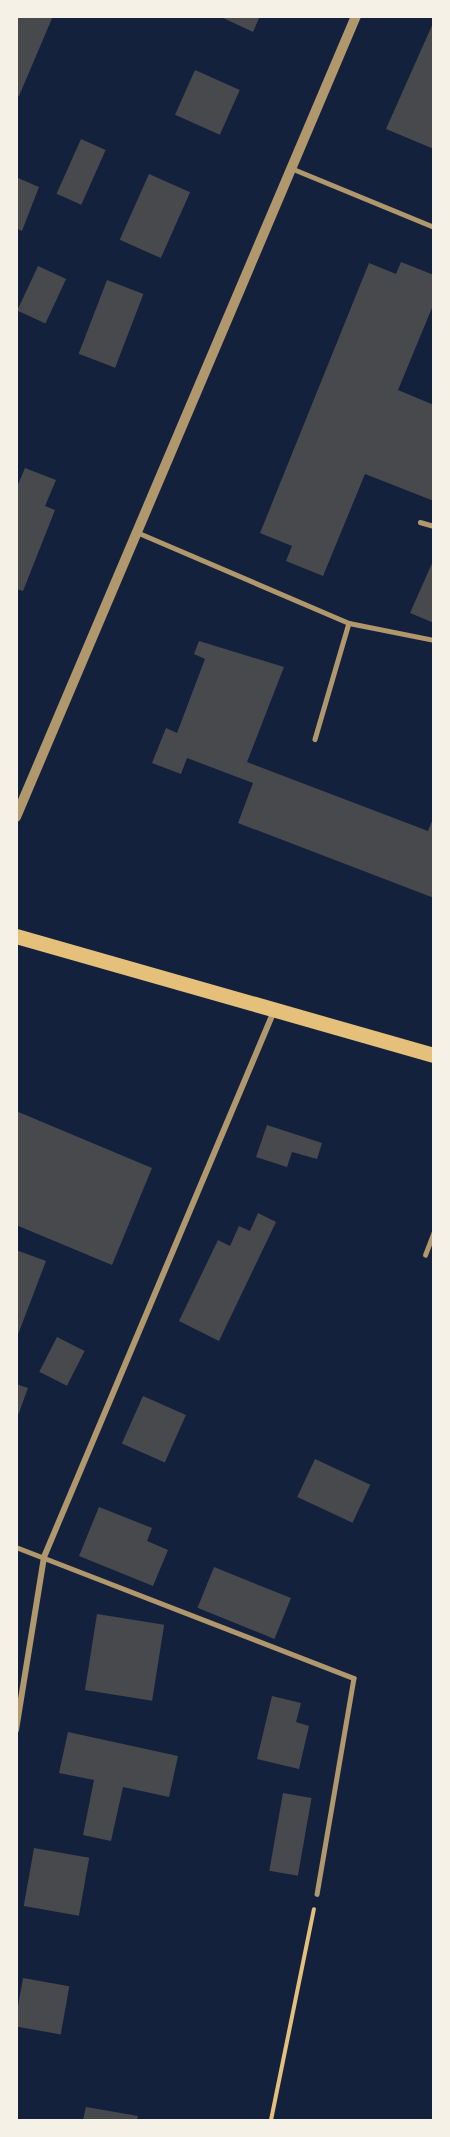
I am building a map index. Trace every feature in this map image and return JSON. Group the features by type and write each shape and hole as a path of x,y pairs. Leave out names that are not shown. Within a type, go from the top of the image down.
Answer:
{"main road":[{"path":"16,936 434,1055"}],"street":[{"path":"16,817 139,533 356,16"},
{"path":"16,1730 44,1557 275,1009"}],"lane":[{"path":"291,168 434,227"},
{"path":"420,522 434,526"},
{"path":"139,533 349,623 434,640"},
{"path":"315,739 349,623"},
{"path":"425,1255 434,1231"},
{"path":"16,1547 354,1678 317,1894"}],"path":[{"path":"271,2121 317,1894"}],"building":[{"path":"16,16 53,16 19,96 16,94"},
{"path":"219,16 260,16 253,32"},
{"path":"434,21 434,149 386,129"},
{"path":"195,70 240,90 220,135 175,115"},
{"path":"81,139 106,150 81,205 57,194"},
{"path":"149,174 190,192 161,258 120,240"},
{"path":"18,178 39,187 22,231 16,228"},
{"path":"401,262 434,275 434,303 398,390 434,405 434,501 365,474 323,576 286,561 292,546 260,533 369,263 396,274"},
{"path":"38,266 66,279 45,324 17,310"},
{"path":"107,280 143,294 115,368 79,354"},
{"path":"25,468 56,480 45,506 55,510 23,591 16,589 16,489"},
{"path":"434,559 434,623 410,613"},
{"path":"199,641 284,667 247,762 428,831 434,816 434,898 238,823 253,783 187,758 181,774 152,763 166,728 177,733 205,659 194,654"},
{"path":"16,1111 152,1168 112,1265 16,1225"},
{"path":"267,1125 322,1143 317,1159 292,1152 287,1167 256,1157"},
{"path":"258,1213 276,1222 219,1341 179,1321 218,1240 230,1246 239,1226 250,1231"},
{"path":"16,1250 46,1261 17,1337 16,1337"},
{"path":"57,1337 85,1351 67,1386 39,1372"},
{"path":"16,1384 28,1388 17,1418 16,1418"},
{"path":"143,1396 186,1415 165,1463 122,1444"},
{"path":"315,1459 370,1485 353,1523 297,1497"},
{"path":"99,1507 152,1528 147,1541 168,1550 153,1586 79,1556"},
{"path":"214,1567 291,1598 274,1639 198,1608"},
{"path":"97,1614 164,1625 152,1701 85,1690"},
{"path":"272,1696 301,1703 296,1722 309,1726 299,1769 257,1759"},
{"path":"68,1732 178,1756 169,1797 123,1787 111,1841 83,1835 94,1780 59,1773"},
{"path":"283,1793 312,1798 298,1876 269,1871"},
{"path":"34,1848 89,1858 79,1916 24,1906"},
{"path":"23,1978 69,1986 61,2034 16,2027"},
{"path":"86,2107 138,2116 137,2120 83,2120"}]}
